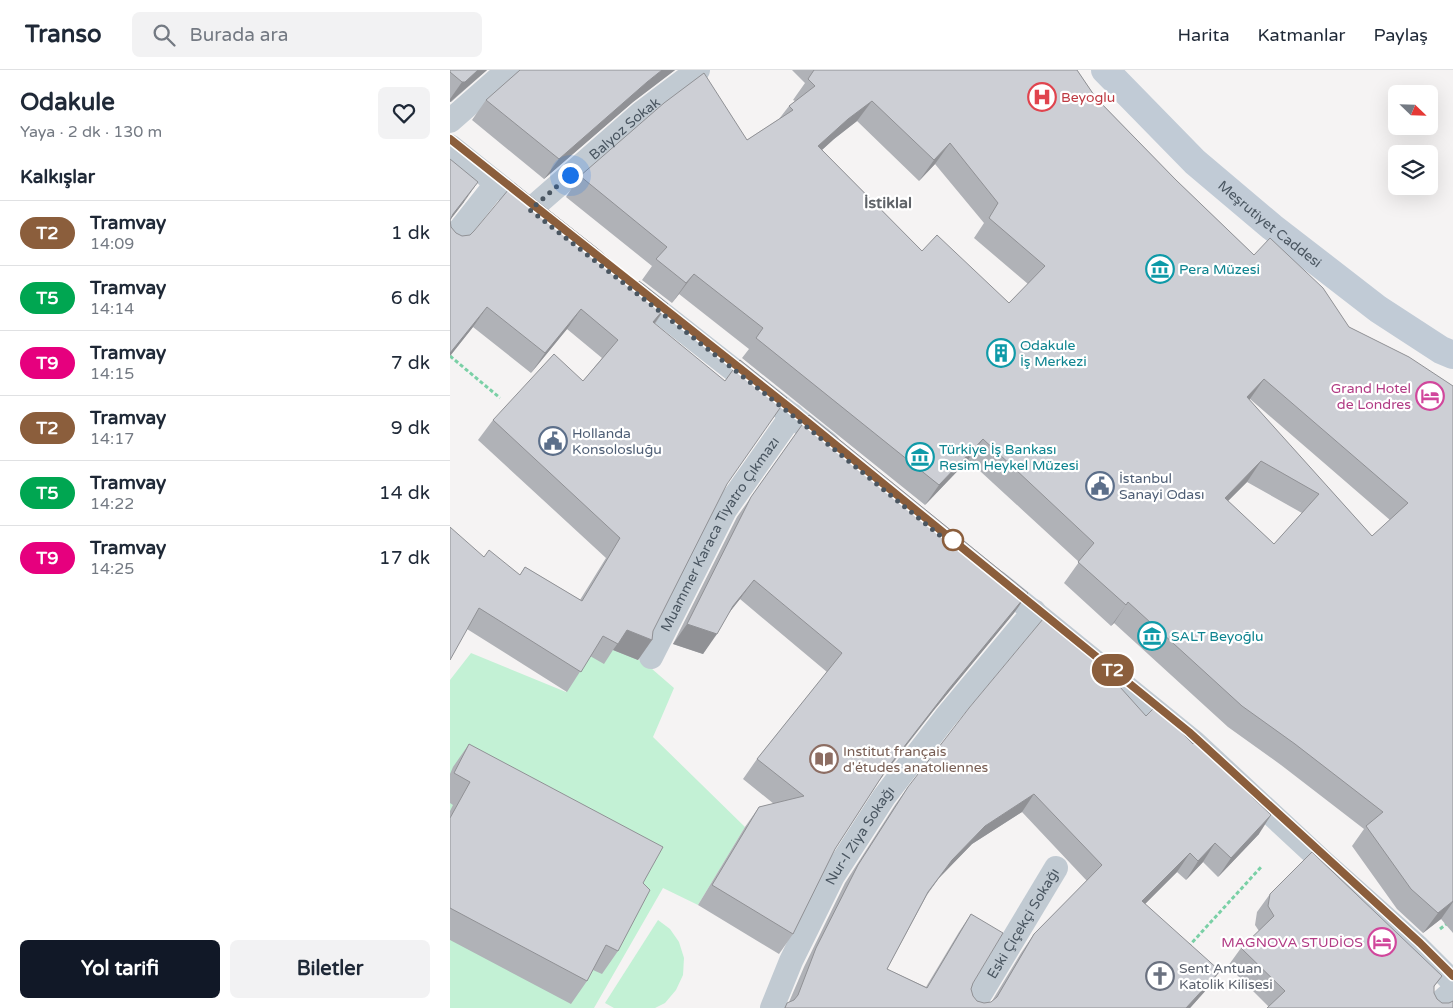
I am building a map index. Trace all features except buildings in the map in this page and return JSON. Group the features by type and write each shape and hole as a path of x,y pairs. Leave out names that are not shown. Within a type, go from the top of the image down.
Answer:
{"street":[{"path":"450,121 508,70"},
{"name":"Balyoz Sokak","path":"496,184 537,216 640,113 698,70"},
{"name":"Meşrutiyet Caddesi","path":"1105,70 1195,162 1272,227 1378,309 1441,350 1453,355"},
{"path":"450,146 496,184 450,242"},
{"path":"621,281 845,458"},
{"name":"Muammer Karaca Tiyatro Çıkmazı","path":"651,657 725,510 792,415"},
{"path":"981,568 1194,742 1418,947 1453,982"},
{"name":"Nur-I Ziya Sokağı","path":"772,1008 791,961 833,876 884,797 945,718 1034,611"},
{"name":"Eski Çiçekçi Sokağı","path":"972,1008 1056,868"},
{"path":"1434,1008 1453,991"}],"path":[{"path":"450,356 500,398"},
{"path":"1182,954 1262,866"}],"green space":[{"path":"613,650 644,662 674,688 653,737 745,827 698,905 663,888 594,1008 450,1008 450,680 471,653 566,692 589,656"},
{"path":"658,920 670,929 679,942 684,958 683,975 676,990 665,1003 655,1008 614,1008 605,1003"}],"tram line":[{"path":"450,139 522,196"},
{"name":"T2","path":"450,139 795,412 1189,732 1420,943 1453,976"},
{"path":"653,300 748,374"},
{"path":"773,394 816,429"},
{"path":"1014,589 1189,732 1420,943 1453,976"}],"place":[{"name":"Beyoglu","path":"1042,97"},
{"name":"Pera Müzesi","path":"1160,269"},
{"name":"Odakule İş Merkezi","path":"1001,353"},
{"name":"Grand Hotel de Londres","path":"1430,396"},
{"name":"Hollanda Konsolosluğu","path":"553,441"},
{"name":"Türkiye İş Bankası Resim Heykel Müzesi","path":"920,457"},
{"name":"İstanbul Sanayi Odası","path":"1100,486"},
{"name":"SALT Beyoğlu","path":"1152,636"},
{"name":"Institut français d'études anatoliennes","path":"824,759"},
{"name":"MAGNOVA STUDİOS","path":"1382,942"},
{"name":"Sent Antuan Katolik Kilisesi","path":"1160,976"}],"district":[{"name":"İstiklal","path":"888,202"}],"route":[{"path":"570,175 530,210 792,415 943,538 953,540"}]}
